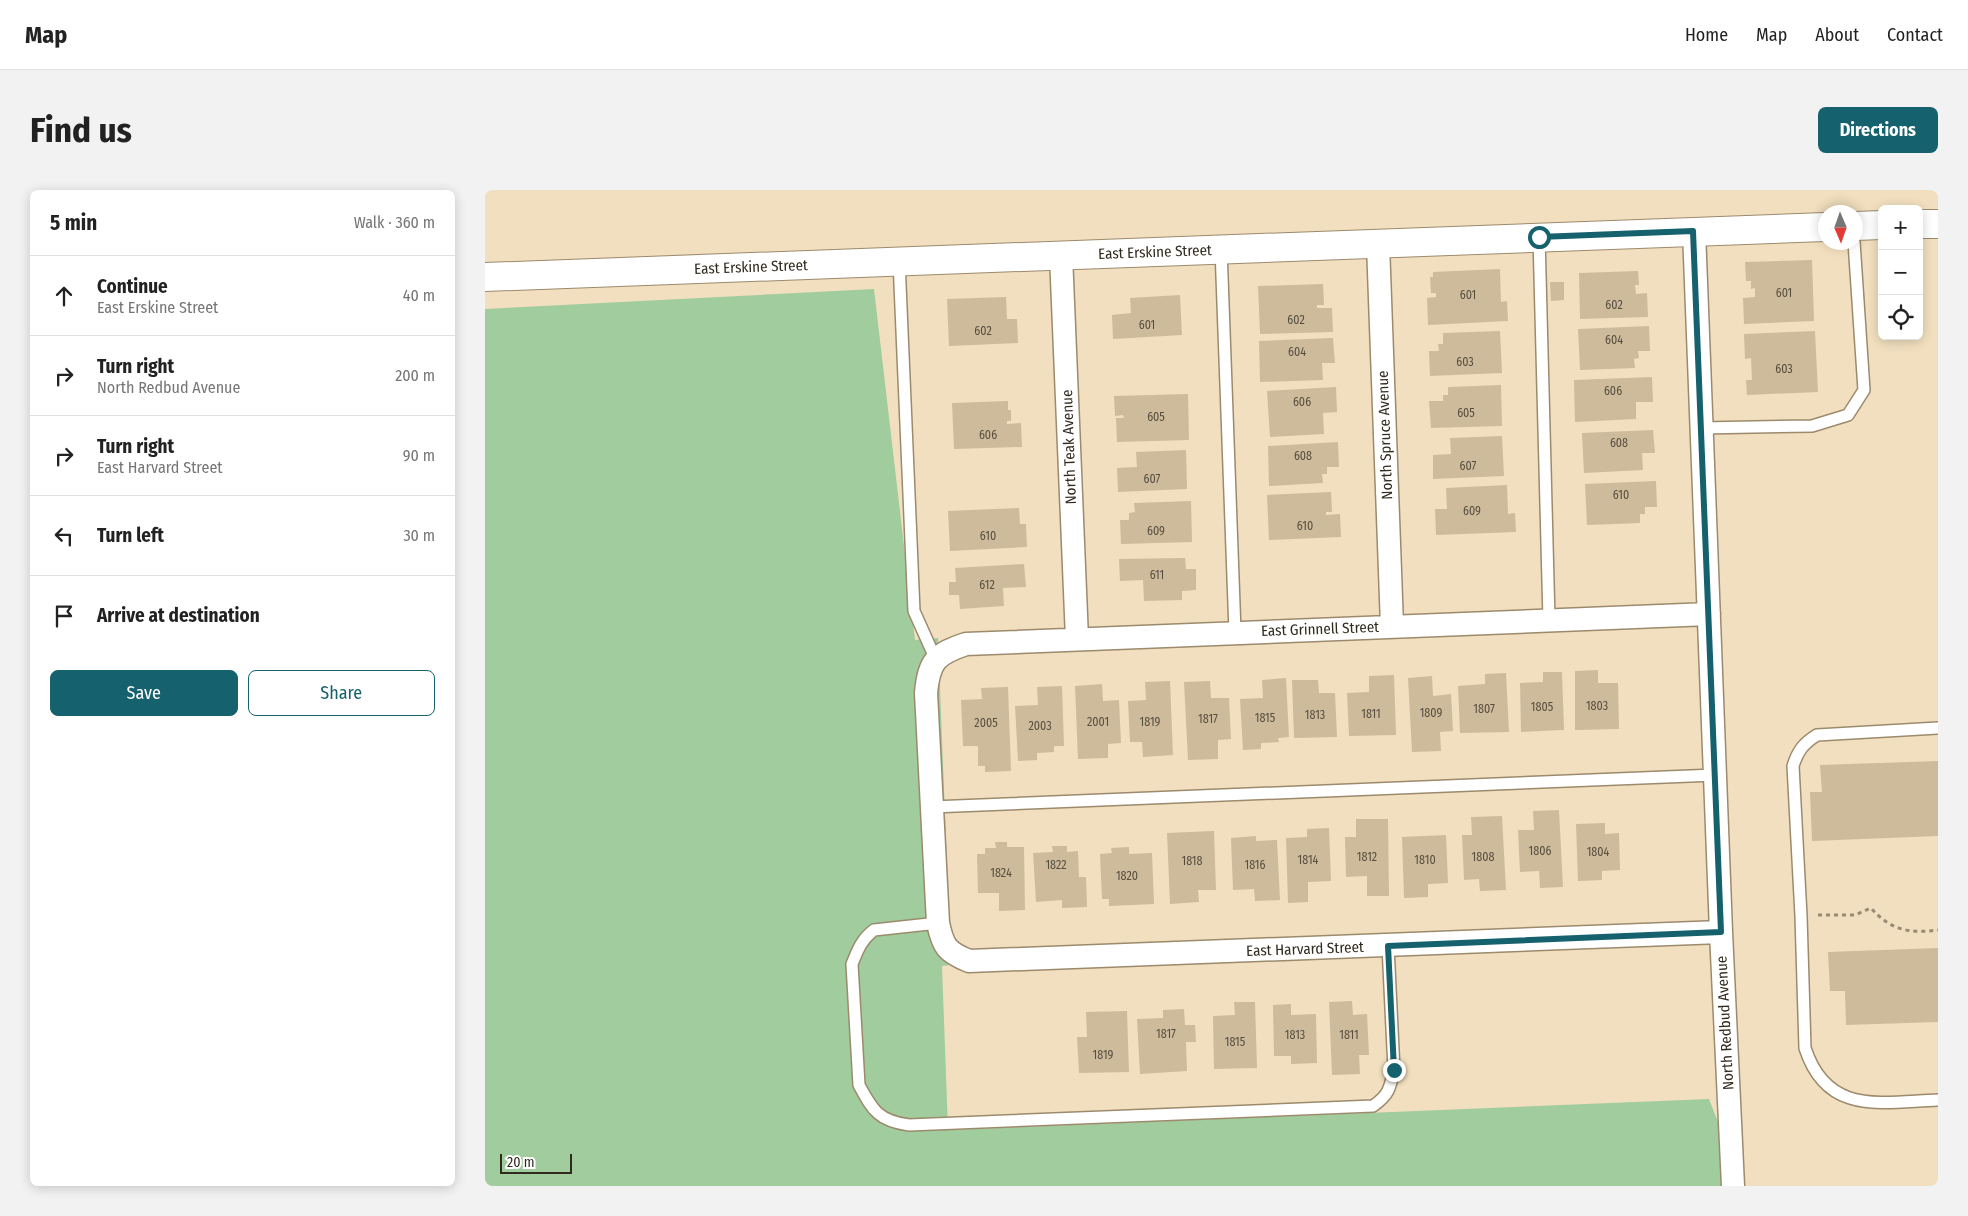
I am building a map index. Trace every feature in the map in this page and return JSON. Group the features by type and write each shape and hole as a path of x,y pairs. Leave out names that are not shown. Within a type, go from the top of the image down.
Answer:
{"street":[{"path":"1923,224 1938,224"},
{"path":"1863,226 1878,225"},
{"name":"East Erskine Street","path":"485,277 1818,227"},
{"name":"North Redbud Avenue","path":"1693,231 1733,1186"},
{"name":"North Spruce Avenue","path":"1377,244 1392,626"},
{"name":"North Teak Avenue","path":"1061,255 1077,639"},
{"name":"East Grinnell Street","path":"936,660 947,650 966,644 1709,614"},
{"path":"936,660 928,674 926,693 937,924"},
{"name":"East Harvard Street","path":"937,924 941,936 951,953 969,961 985,962 1721,932"}],"lane":[{"path":"1539,237 1549,620"},
{"path":"1221,249 1235,632"},
{"path":"1701,428 1812,426 1847,415 1864,390 1855,250"},
{"path":"899,261 914,612 936,660"},
{"path":"1938,728 1817,735 1805,742 1797,753 1793,766 1801,916 1805,1048 1810,1064 1824,1084 1841,1096 1865,1103 1938,1100"},
{"path":"932,807 1715,775"},
{"path":"937,924 874,930 866,936 859,947 853,964 859,1085 867,1101 883,1118 894,1123 909,1125 1373,1106 1384,1099 1394,1070 1388,946"}],"path":[{"path":"1801,916 1855,915 1871,908 1883,921 1901,929 1925,932 1938,930"}],"green space":[{"path":"874,289 915,640 938,638 951,965 942,966 948,1130 1709,1099 1743,1186 485,1186 485,309"}],"building":[{"path":"1812,260 1814,321 1744,324 1743,298 1755,297 1755,288 1751,289 1751,281 1746,281 1745,262"},
{"path":"1500,269 1501,302 1507,301 1508,321 1428,325 1427,298 1436,297 1436,293 1431,293 1430,277 1433,277 1433,272"},
{"path":"1638,271 1639,285 1635,285 1636,294 1647,293 1648,317 1580,319 1579,273"},
{"path":"1550,282 1564,282 1564,300 1551,301"},
{"path":"1323,284 1324,305 1317,305 1317,308 1332,308 1333,332 1260,334 1258,286"},
{"path":"1180,295 1182,335 1113,339 1112,315 1131,313 1130,298"},
{"path":"1006,297 1007,319 1017,319 1018,343 949,346 947,299"},
{"path":"1649,326 1650,351 1638,351 1639,358 1634,359 1635,368 1580,370 1578,329"},
{"path":"1500,331 1502,373 1430,376 1429,351 1439,351 1438,344 1443,344 1443,333"},
{"path":"1815,331 1818,392 1747,395 1746,380 1752,380 1751,358 1745,359 1744,334"},
{"path":"1333,338 1335,363 1322,363 1323,380 1260,382 1259,341"},
{"path":"1652,377 1653,402 1636,402 1636,419 1575,422 1574,380"},
{"path":"1501,385 1502,426 1431,428 1429,401 1443,401 1443,395 1448,395 1448,387"},
{"path":"1336,387 1337,412 1323,413 1324,434 1270,437 1267,391"},
{"path":"1188,394 1189,440 1117,442 1116,418 1124,418 1123,415 1115,416 1114,396"},
{"path":"1008,401 1008,410 1011,410 1011,421 1007,421 1007,424 1021,423 1022,447 954,449 952,403"},
{"path":"1653,430 1655,453 1642,453 1643,470 1584,473 1582,433"},
{"path":"1502,436 1504,476 1433,479 1433,455 1451,454 1450,438"},
{"path":"1338,442 1339,467 1327,467 1327,474 1322,474 1323,483 1269,486 1268,446"},
{"path":"1186,450 1187,489 1118,492 1117,468 1137,467 1136,452"},
{"path":"1656,481 1657,507 1645,507 1645,514 1640,514 1640,523 1587,525 1585,484"},
{"path":"1507,485 1508,514 1515,513 1516,532 1436,535 1435,509 1447,509 1446,488"},
{"path":"1331,492 1332,512 1326,512 1326,515 1340,514 1341,537 1269,540 1267,495"},
{"path":"1191,501 1192,542 1121,544 1120,520 1129,520 1129,513 1135,512 1134,503"},
{"path":"1019,508 1020,524 1026,524 1027,547 950,551 948,511"},
{"path":"1185,558 1186,569 1196,569 1196,590 1182,591 1182,600 1144,601 1143,580 1120,581 1119,559"},
{"path":"1024,564 1026,587 1003,588 1004,606 960,609 959,595 949,595 949,582 956,582 955,568"},
{"path":"1598,670 1598,683 1618,683 1619,729 1575,730 1575,671"},
{"path":"1543,672 1562,672 1564,730 1521,732 1520,683 1543,682"},
{"path":"1506,673 1509,732 1460,733 1458,686 1485,684 1485,674"},
{"path":"1394,675 1396,735 1349,736 1347,693 1369,692 1369,676"},
{"path":"1432,676 1433,696 1451,694 1453,731 1440,732 1441,751 1412,752 1408,678"},
{"path":"1286,678 1289,737 1278,738 1279,742 1261,743 1261,749 1243,750 1240,699 1263,698 1262,680"},
{"path":"1292,680 1318,680 1319,693 1335,693 1337,737 1294,738"},
{"path":"1170,681 1173,755 1143,757 1142,742 1130,742 1128,701 1146,700 1145,682"},
{"path":"1210,681 1211,698 1229,698 1231,739 1218,740 1218,759 1188,760 1184,682"},
{"path":"1102,684 1103,701 1119,700 1121,743 1108,744 1108,758 1078,759 1075,686"},
{"path":"1062,686 1064,746 1054,746 1054,752 1037,753 1037,760 1018,761 1015,706 1038,705 1037,687"},
{"path":"1008,687 1011,771 985,772 985,766 978,766 978,746 963,746 961,700 982,699 981,688"},
{"path":"1938,761 1938,836 1812,841 1810,792 1822,792 1820,765"},
{"path":"1559,810 1563,887 1540,888 1539,871 1520,872 1518,830 1534,830 1533,811"},
{"path":"1502,816 1506,890 1480,891 1479,879 1464,880 1462,835 1472,835 1471,817"},
{"path":"1356,819 1388,819 1389,896 1367,896 1367,876 1346,877 1345,837 1356,837"},
{"path":"1605,823 1605,834 1619,833 1620,870 1602,871 1602,880 1578,881 1576,824"},
{"path":"1329,828 1331,881 1308,882 1308,902 1288,903 1286,838 1307,837 1307,829"},
{"path":"1214,831 1216,890 1198,890 1199,902 1170,904 1167,833"},
{"path":"1446,835 1448,883 1428,884 1428,897 1404,898 1402,837"},
{"path":"1256,836 1256,841 1277,840 1280,900 1255,901 1254,889 1233,890 1231,838"},
{"path":"995,842 1007,842 1007,847 1024,847 1025,910 999,911 999,893 978,893 977,854 985,854 985,848 996,848"},
{"path":"1052,846 1067,846 1067,852 1078,851 1079,877 1086,877 1087,907 1062,908 1062,900 1036,902 1033,853 1053,852"},
{"path":"1129,847 1129,854 1152,853 1154,904 1109,906 1109,899 1102,899 1100,854 1112,853 1111,848"},
{"path":"1938,948 1938,1022 1846,1025 1845,991 1830,991 1828,952"},
{"path":"1352,1001 1353,1015 1367,1014 1369,1055 1359,1055 1360,1074 1332,1075 1329,1002"},
{"path":"1234,1002 1255,1002 1257,1068 1214,1069 1213,1016 1235,1015"},
{"path":"1291,1004 1291,1015 1316,1014 1317,1063 1291,1064 1291,1056 1274,1056 1273,1005"},
{"path":"1184,1009 1185,1025 1195,1025 1196,1042 1186,1042 1187,1071 1140,1074 1137,1019 1163,1018 1163,1010"},
{"path":"1127,1011 1129,1072 1079,1073 1077,1037 1087,1037 1086,1012"}],"route":[{"path":"1394,1070 1388,946 1721,932 1693,231 1539,237"}]}
